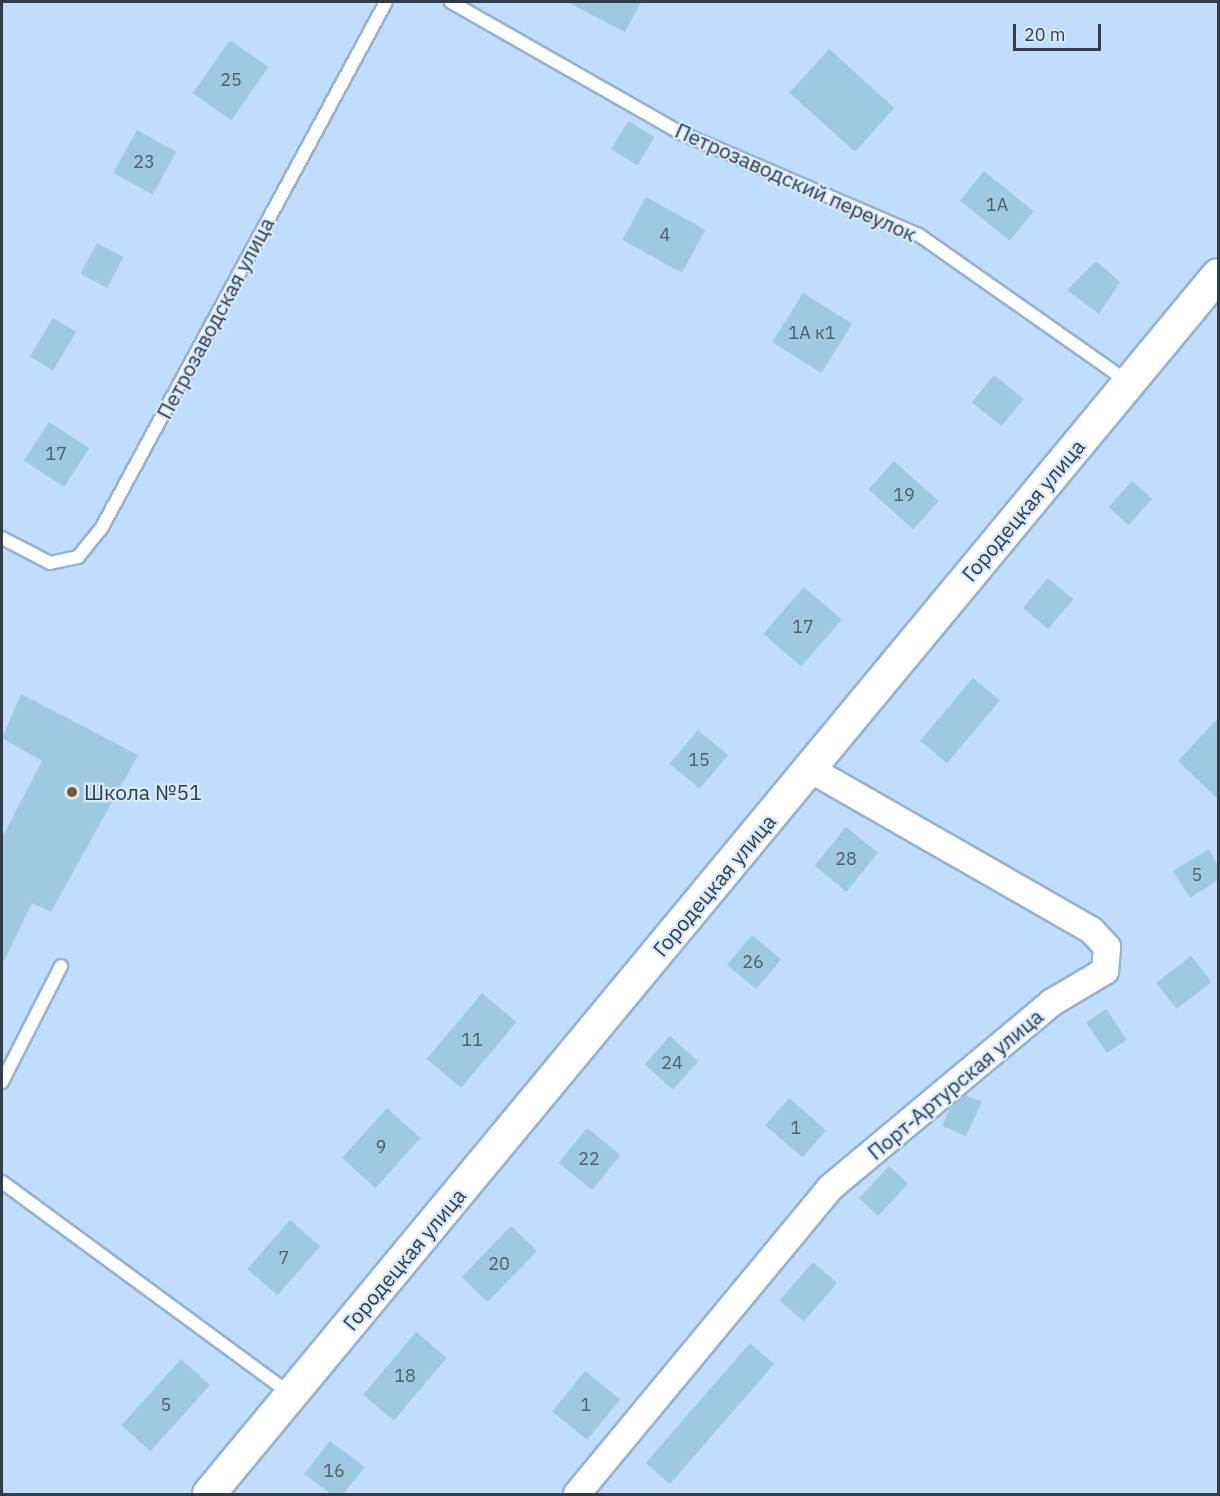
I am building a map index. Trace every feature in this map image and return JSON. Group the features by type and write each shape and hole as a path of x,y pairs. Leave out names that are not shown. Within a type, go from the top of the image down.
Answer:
{"street":[{"name":"Городецкая улица","path":"209,1494 1218,276"},
{"name":"Порт-Артурская улица","path":"577,1494 830,1188 1051,1003 1105,970 1107,947 1091,930 810,769"}],"lane":[{"name":"Петрозаводская улица","path":"2,538 50,563 78,557 101,529 386,2"},
{"name":"Петрозаводский переулок","path":"451,2 681,133 919,235 1129,383"},
{"path":"2,1082 61,966"},
{"path":"2,1182 292,1395"}],"building":[{"path":"567,2 641,2 625,32"},
{"path":"230,40 269,67 231,120 193,93"},
{"path":"829,49 894,108 855,152 790,93"},
{"path":"628,121 655,137 638,165 611,149"},
{"path":"137,130 176,152 153,195 113,173"},
{"path":"984,171 1034,211 1010,241 960,201"},
{"path":"646,197 705,230 682,273 622,240"},
{"path":"97,243 123,257 107,288 81,274"},
{"path":"1096,261 1120,282 1099,314 1067,290"},
{"path":"803,293 852,324 821,373 772,342"},
{"path":"53,318 76,332 53,370 30,357"},
{"path":"994,375 1024,399 1002,426 972,402"},
{"path":"49,422 89,448 64,487 24,461"},
{"path":"894,461 939,501 913,529 869,489"},
{"path":"1132,481 1152,499 1129,525 1109,507"},
{"path":"1048,578 1073,599 1048,629 1023,608"},
{"path":"804,587 842,620 801,667 763,634"},
{"path":"973,678 1000,700 947,763 920,741"},
{"name":"Школа №51","path":"21,694 138,755 51,912 32,903 2,965 2,838 42,761 2,738"},
{"path":"1218,718 1218,799 1178,761"},
{"path":"698,730 728,755 700,789 670,764"},
{"path":"846,827 878,853 846,892 815,866"},
{"path":"1209,849 1218,866 1218,880 1190,898 1173,871"},
{"path":"752,935 781,959 756,989 727,965"},
{"path":"1191,956 1211,982 1177,1009 1156,983"},
{"path":"482,993 516,1022 461,1088 427,1059"},
{"path":"1106,1009 1127,1040 1107,1053 1086,1022"},
{"path":"670,1036 698,1061 673,1090 645,1064"},
{"path":"965,1095 982,1102 966,1136 942,1126 951,1106"},
{"path":"789,1098 826,1130 802,1157 765,1125"},
{"path":"387,1108 420,1138 376,1188 342,1158"},
{"path":"587,1128 620,1155 592,1190 559,1163"},
{"path":"889,1166 908,1184 878,1216 859,1198"},
{"path":"290,1220 320,1246 278,1295 247,1269"},
{"path":"511,1226 537,1251 488,1302 462,1277"},
{"path":"813,1262 837,1283 804,1321 780,1300"},
{"path":"416,1332 447,1358 394,1421 363,1395"},
{"path":"750,1343 774,1364 670,1484 646,1463"},
{"path":"181,1359 210,1385 150,1451 121,1425"},
{"path":"585,1371 620,1399 587,1440 552,1411"},
{"path":"330,1441 365,1467 343,1494 331,1494 304,1474"}],"place":[{"name":"Школа №51","path":"72,792"}]}
